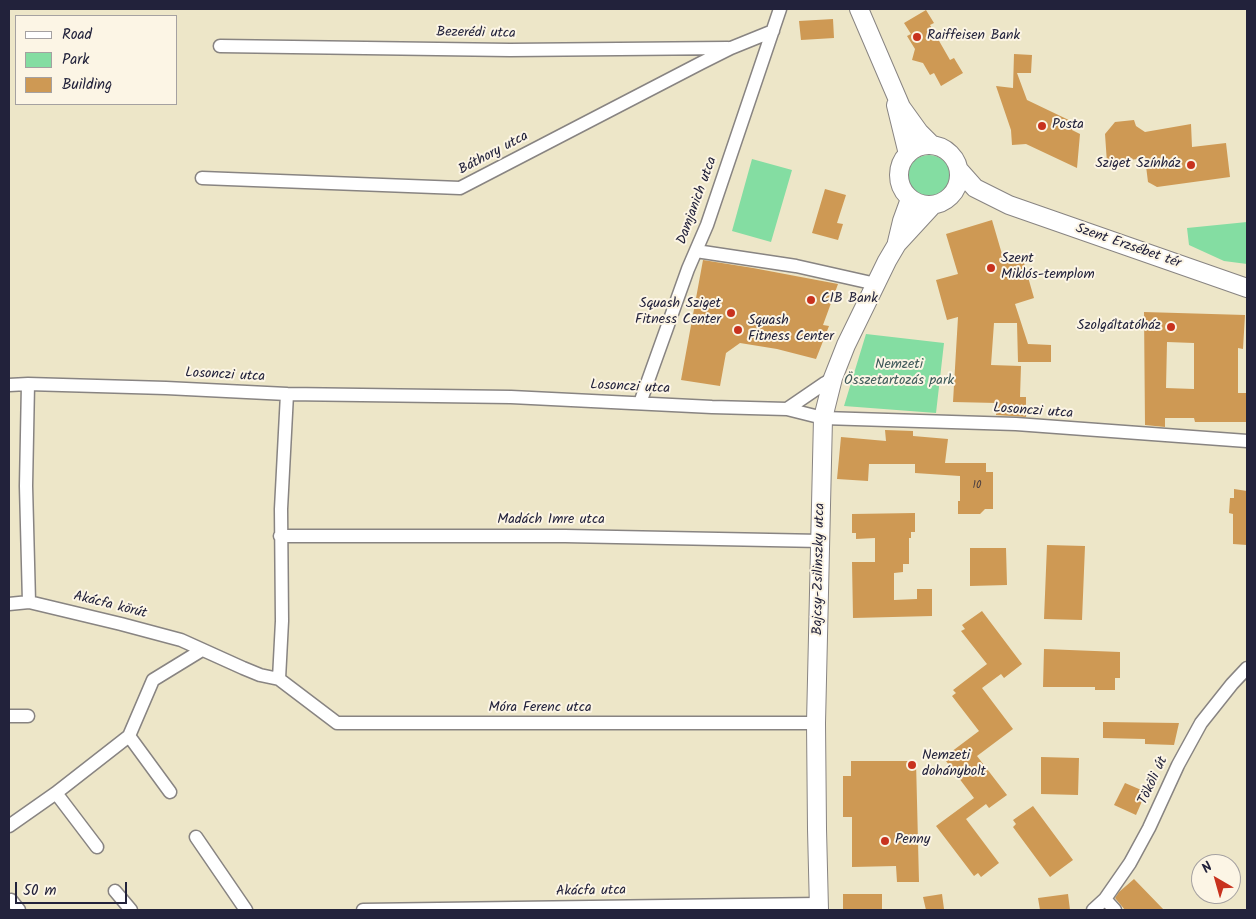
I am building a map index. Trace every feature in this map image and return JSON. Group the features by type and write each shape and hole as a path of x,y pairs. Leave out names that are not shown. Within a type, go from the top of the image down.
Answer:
{"street":[{"name":"Damjanich utca","path":"640,403 710,216 780,9"},
{"path":"858,9 890,83 908,154"},
{"name":"Báthory utca","path":"202,178 460,188 701,63 731,48 773,31"},
{"name":"Bezerédi utca","path":"220,46 510,50 731,48"},
{"name":"Szent Erzsébet tér","path":"890,83 901,107 919,132 932,145 950,153 956,161 959,170 975,188 1009,205 1066,226 1247,288"},
{"path":"932,145 915,148 908,154 899,172 899,182 903,191 910,199 924,206 932,206"},
{"path":"951,197 957,189 960,180 959,170"},
{"name":"Szent Erzsébet tér","path":"932,206 951,197 972,198 1009,205"},
{"name":"Bajcsy-Zsilinszky utca","path":"897,244 902,221 910,199"},
{"name":"Bajcsy-Zsilinszky utca","path":"819,907 816,723 823,418 834,378 846,345 876,284 897,244 932,206"},
{"path":"696,251 796,266 876,284"},
{"path":"787,409 834,378"},
{"path":"28,384 26,486 29,602"},
{"name":"Losonczi utca","path":"9,385 166,388 286,394 511,397 787,409 823,418 1016,424 1247,441"},
{"path":"279,679 282,621 280,509 286,394"},
{"name":"Madách Imre utca","path":"280,536 565,536 821,541"},
{"name":"Akácfa körút","path":"9,604 29,602 181,640 260,675 279,679"},
{"path":"9,826 56,793 129,736 153,680 202,650"},
{"name":"Tököli út","path":"1093,910 1105,899 1135,854 1178,765 1201,723 1247,668"},
{"name":"Móra Ferenc utca","path":"279,679 336,723 816,723"},
{"path":"9,716 28,716"},
{"path":"129,736 170,792"},
{"path":"56,793 97,847"},
{"path":"196,837 246,910"},
{"path":"115,891 131,910"},
{"path":"1105,899 1115,910"},
{"name":"Akácfa utca","path":"363,910 819,907"}],"green space":[{"path":"925,155 933,155 945,161 951,177 945,193 933,199 925,199 913,193 907,181 907,173 913,161"},
{"path":"752,159 792,170 771,242 732,231"},
{"path":"1247,222 1247,264 1224,261 1189,245 1187,228"},
{"name":"Nemzeti Összetartozás park","path":"866,334 944,343 936,413 844,406"}],"building":[{"path":"926,10 934,23 930,25 950,60 954,58 963,73 941,86 934,73 930,75 923,63 912,60 915,49 907,36 911,34 904,23"},
{"path":"833,19 834,38 801,40 799,21"},
{"name":"Posta","path":"1014,54 1032,55 1031,73 1017,73 1027,100 1075,123 1072,130 1080,134 1077,168 1026,144 1012,145 1011,130 996,86 1013,88"},
{"path":"1134,120 1136,126 1145,132 1191,124 1192,147 1226,143 1230,177 1157,187 1148,182 1145,158 1107,163 1105,134 1115,122"},
{"path":"825,189 846,195 837,223 843,224 838,240 812,233"},
{"path":"992,220 1004,261 1022,256 1034,298 1015,304 1028,344 1051,345 1051,362 1018,362 1017,323 994,323 991,365 1021,366 1020,397 1026,397 1026,417 996,415 997,403 953,402 958,317 947,320 936,280 958,274 946,234"},
{"name":"Squash Fitness Center","path":"703,260 838,284 823,325 829,326 816,359 777,349 740,343 726,353 720,386 681,380"},
{"path":"1144,312 1245,315 1243,349 1238,348 1238,393 1247,393 1247,422 1195,422 1194,418 1165,418 1165,427 1145,425","holes":["1167,342 1194,343 1194,389 1166,388"]},
{"path":"885,430 913,431 913,436 948,439 945,463 986,463 986,472 993,472 993,509 985,509 980,514 958,514 960,476 915,473 915,464 869,464 868,481 837,479 841,437 886,441"},
{"path":"1234,489 1247,491 1247,545 1233,544 1233,514 1229,513 1230,498 1234,498"},
{"path":"915,513 915,532 911,532 911,538 909,538 909,564 903,564 903,572 894,573 894,600 917,599 917,589 932,589 932,616 853,618 852,562 875,562 875,538 856,539 856,533 852,533 852,514"},
{"path":"1047,545 1085,546 1082,620 1044,619"},
{"path":"970,548 1006,548 1007,585 970,586"},
{"path":"982,611 1022,664 1004,678 1001,674 982,688 1013,729 977,756 1007,795 989,808 986,804 966,819 999,863 981,877 978,873 974,876 936,826 974,798 946,761 949,759 947,755 979,731 952,696 956,693 953,690 987,664 961,631 965,629 962,625"},
{"path":"1044,649 1120,652 1120,678 1115,678 1115,690 1095,690 1095,687 1043,687"},
{"path":"1103,722 1179,723 1174,745 1145,744 1145,739 1103,738"},
{"path":"1041,757 1079,758 1078,795 1041,794"},
{"name":"Penny","path":"851,761 916,761 919,882 897,882 896,866 852,867 852,817 843,817 843,776 851,776"},
{"path":"1125,783 1146,792 1136,815 1114,805"},
{"path":"1033,806 1073,860 1050,877 1013,827 1016,824 1013,820"},
{"path":"1134,879 1164,910 1125,910 1115,898"},
{"path":"843,894 882,894 882,910 843,910"},
{"path":"942,894 944,909 926,910 923,897"},
{"path":"1068,894 1070,910 1040,910 1038,898"}],"place":[{"name":"Raiffeisen Bank","path":"917,37"},
{"name":"Posta","path":"1042,126"},
{"name":"Sziget Színház","path":"1191,165"},
{"name":"Szent Miklós-templom","path":"991,268"},
{"name":"CIB Bank","path":"811,300"},
{"name":"Squash Sziget Fitness Center","path":"731,313"},
{"name":"Szolgáltatóház","path":"1171,327"},
{"name":"Squash Fitness Center","path":"738,330"},
{"name":"Nemzeti dohánybolt","path":"912,765"},
{"name":"Penny","path":"885,841"}]}
